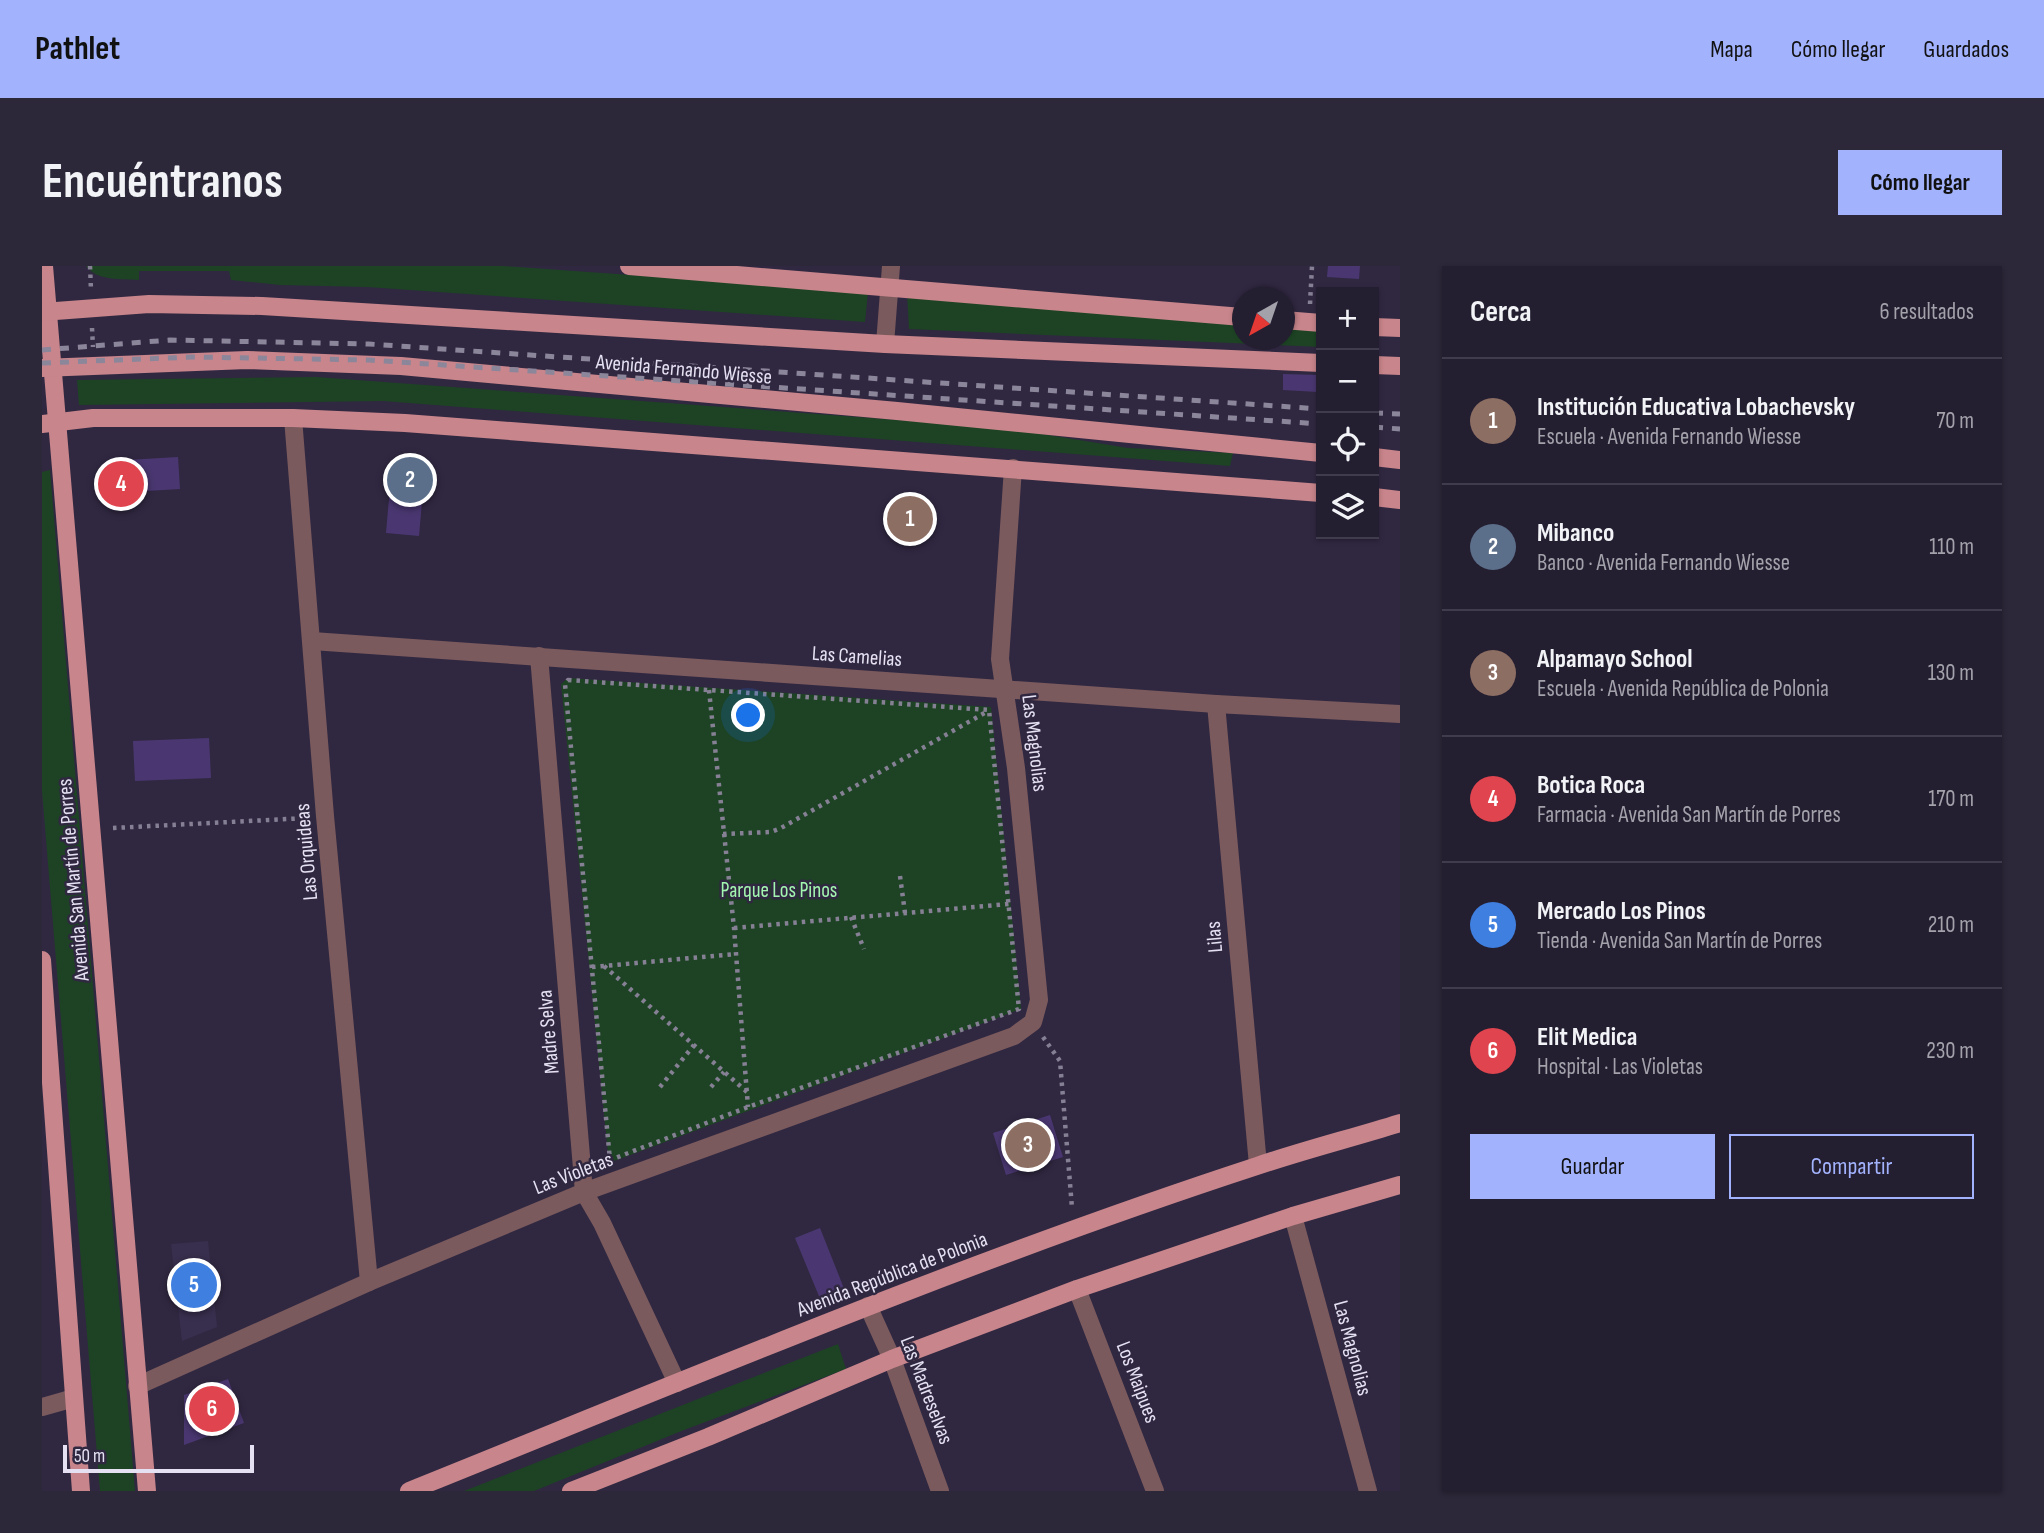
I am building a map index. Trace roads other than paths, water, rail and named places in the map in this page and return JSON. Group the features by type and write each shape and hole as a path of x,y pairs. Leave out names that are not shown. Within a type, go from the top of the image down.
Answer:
{"main road":[{"name":"Avenida San Martín de Porres","path":"44,266 50,423 91,830 146,1491"},
{"path":"629,266 1232,316"},
{"name":"Avenida Fernando Wiesse","path":"44,312 149,304 262,306 885,344 1316,363"},
{"path":"1295,321 1315,323"},
{"path":"1379,327 1400,328"},
{"name":"Avenida Fernando Wiesse","path":"47,368 247,360 401,366 1316,453"},
{"path":"1379,365 1400,366"},
{"path":"50,423 93,418 293,418 419,424 1316,493"},
{"path":"1379,458 1400,460"},
{"path":"1379,498 1400,500"},
{"name":"Avenida San Martín de Porres","path":"42,960 81,1491"},
{"name":"Avenida República de Polonia","path":"408,1491 868,1306 1073,1230 1258,1166 1400,1124"},
{"path":"571,1491 708,1437 892,1359 1077,1289 1293,1216 1400,1185"}],"street":[{"path":"885,344 891,266"},
{"name":"Las Orquideas","path":"293,418 325,817 369,1282"},
{"name":"Las Magnolias","path":"1013,468 1000,659 1016,768 1039,1000 1033,1022"},
{"name":"Las Camelias","path":"312,641 1006,690 1400,714"},
{"name":"Madre Selva","path":"539,656 584,1192 602,1223 677,1383"},
{"name":"Lilas","path":"1216,704 1258,1166"},
{"name":"Las Violetas","path":"137,1386 369,1282 584,1192 1014,1036 1033,1022"},
{"name":"Las Magnolias","path":"1293,1216 1368,1491"},
{"name":"Los Maipues","path":"1077,1289 1155,1491"},
{"name":"Las Madreselvas","path":"868,1306 892,1359 940,1491"},
{"path":"42,1407 74,1398"}],"railway":[{"path":"42,350 170,340 369,344 1316,409"},
{"path":"42,363 193,357 369,360 1316,424"},
{"path":"1379,413 1400,414"},
{"path":"1379,427 1400,429"}],"place":[{"name":"Mibanco","path":"410,480"},
{"name":"Botica Roca","path":"121,484"},
{"name":"Institución Educativa Lobachevsky","path":"910,519"},
{"name":"Alpamayo School","path":"1028,1145"},
{"name":"Mercado Los Pinos","path":"194,1285"},
{"name":"Elit Medica","path":"212,1409"}],"park label":[{"name":"Parque Los Pinos","path":"779,890"}]}
